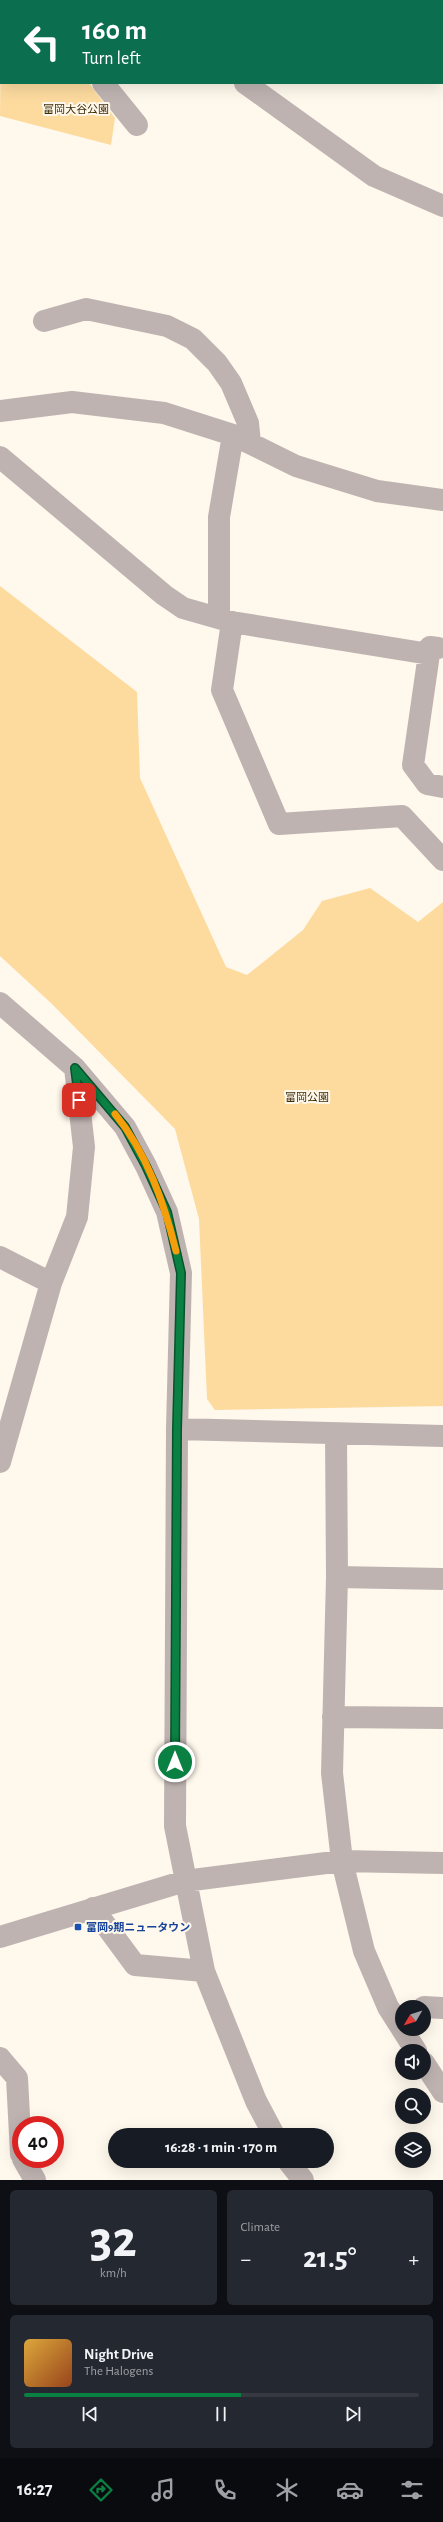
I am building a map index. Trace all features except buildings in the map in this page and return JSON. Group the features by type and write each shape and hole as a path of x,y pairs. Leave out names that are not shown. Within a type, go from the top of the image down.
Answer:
{"street":[{"path":"104,84 137,125"},
{"path":"246,84 374,176 443,206"},
{"path":"44,321 86,309 167,326 193,339 217,363 231,383 246,417 219,517 225,620 222,690 279,824 402,816 443,860"},
{"path":"0,411 72,402 164,413 241,439 296,466 377,491 443,500"},
{"path":"0,457 164,595 183,608 225,620 436,651 413,766 427,784 443,787"},
{"path":"0,1003 75,1068 125,1127 146,1166 167,1212 181,1273 177,1429 175,1826 204,1971 256,2101 270,2128"},
{"path":"0,1462 51,1283 77,1217 84,1147 75,1068"},
{"path":"0,1257 51,1283"},
{"path":"177,1429 443,1436"},
{"path":"336,1434 337,1577 332,1773 342,1861 364,1951 395,2007"},
{"path":"337,1577 443,1579"},
{"path":"333,1717 443,1718"},
{"path":"0,1937 185,1881 342,1861 443,1863"},
{"path":"93,1908 135,1965 204,1971"},
{"path":"431,2008 443,2008"},
{"path":"0,2058 17,2078 19,2116"},
{"path":"431,2074 443,2092"},
{"path":"28,2168 35,2180"},
{"path":"294,2168 303,2180"}],"green space":[{"name":"富岡大谷公園","path":"0,84 90,84 115,118 111,145 0,116"},
{"name":"富岡公園","path":"0,586 137,692 140,778 226,967 247,975 303,930 322,901 370,888 418,922 443,902 443,1406 215,1410 207,1399 199,1219 175,1129 52,1004 0,956"}],"slow traffic":[{"path":"115,1114 125,1127 146,1166 167,1212 176,1251"}],"place":[{"name":"富岡9期ニュータウン","path":"78,1927"}],"route":[{"path":"79,1100 75,1068 125,1127 146,1166 167,1212 181,1273 177,1429 175,1762"}]}
